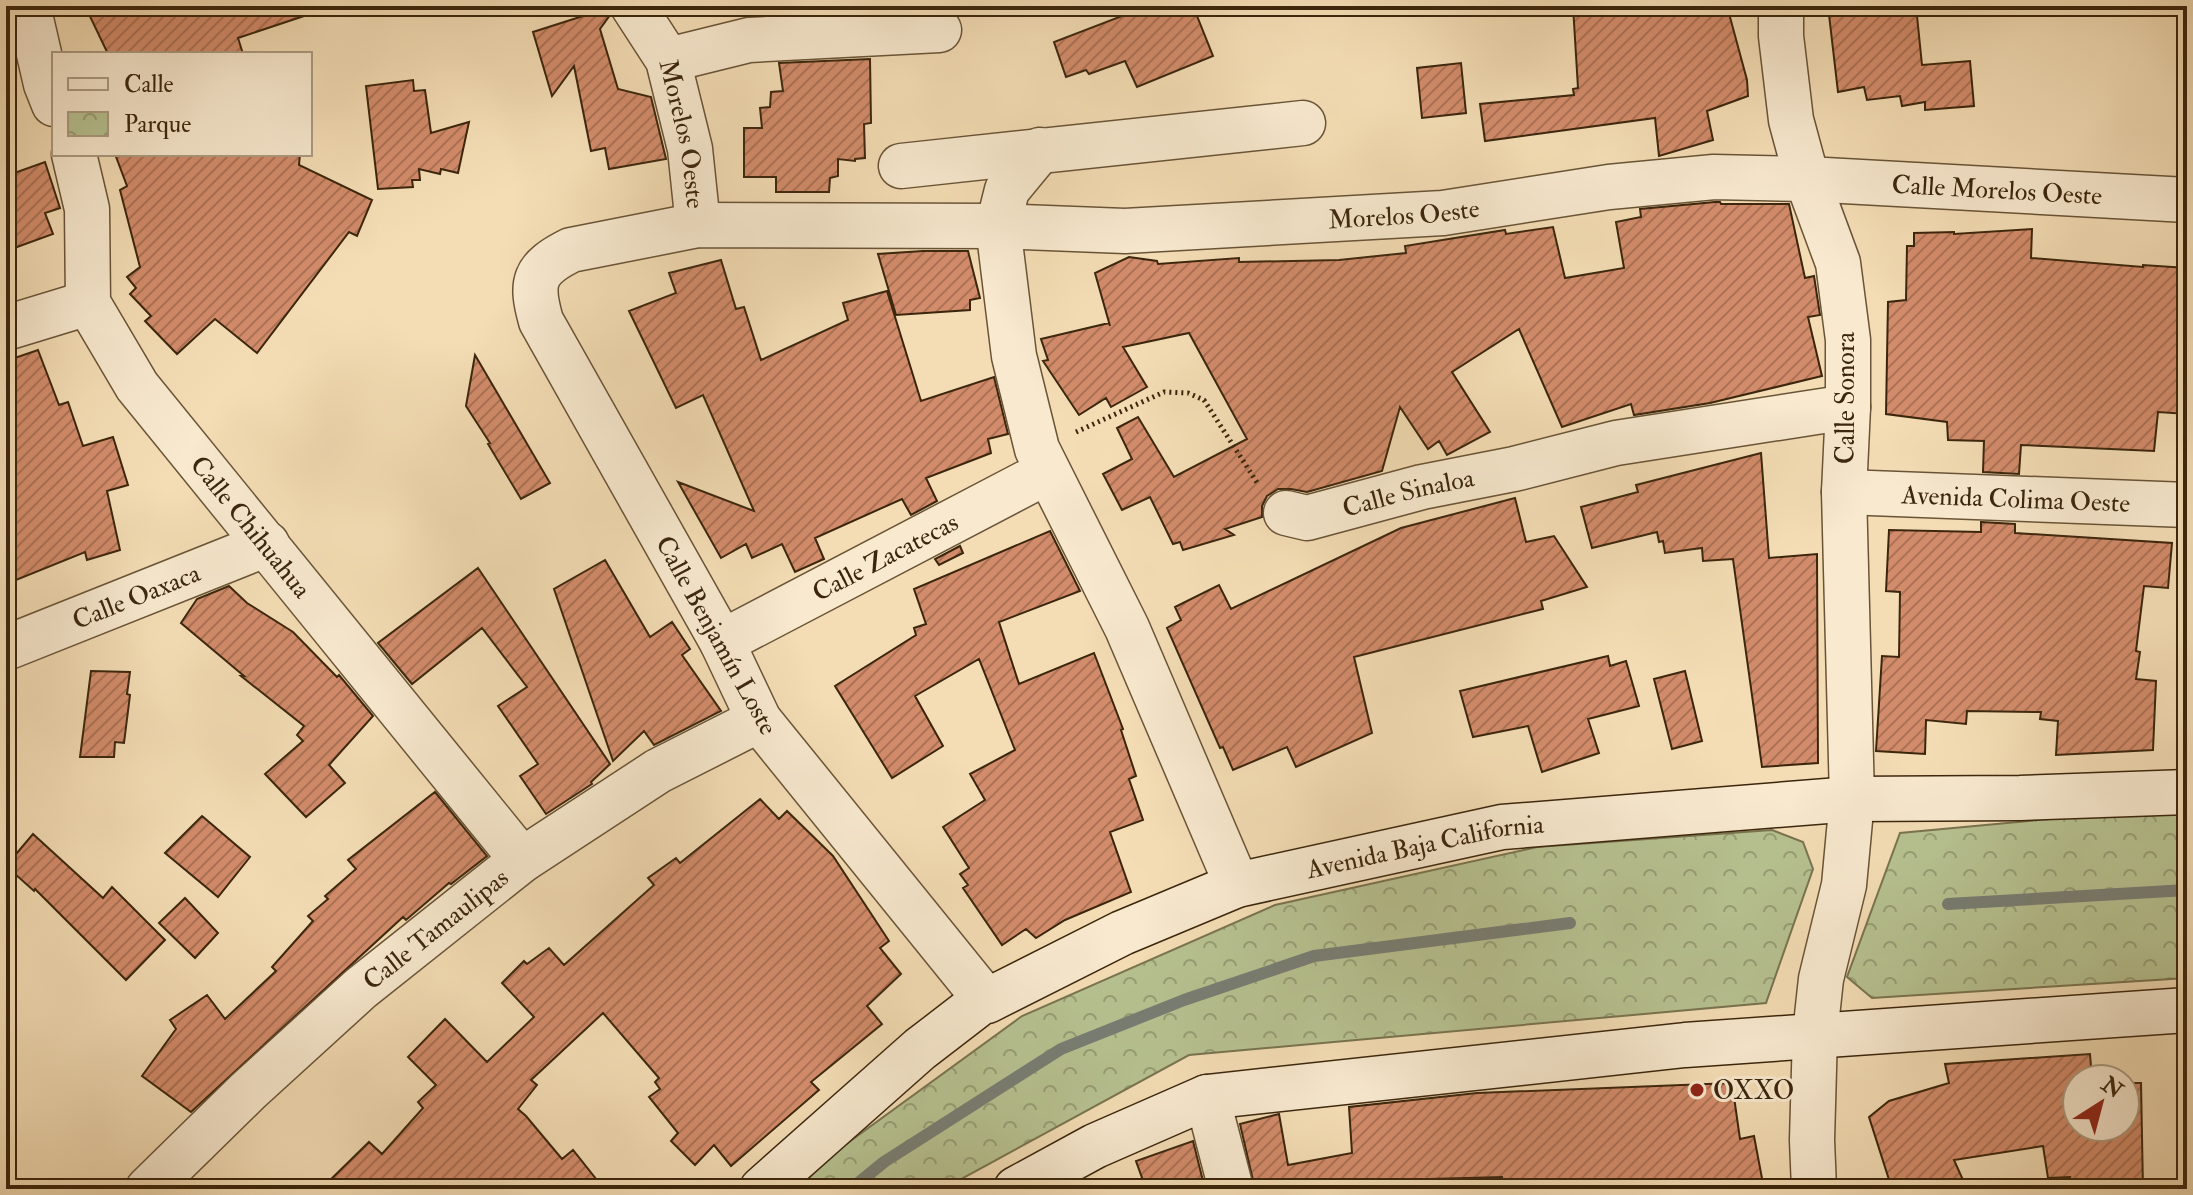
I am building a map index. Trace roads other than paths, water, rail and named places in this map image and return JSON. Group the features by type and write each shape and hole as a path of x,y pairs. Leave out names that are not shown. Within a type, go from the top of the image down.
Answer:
{"street":[{"path":"28,6 52,99"},
{"name":"Morelos Oeste","path":"633,6 668,60 690,149 698,225"},
{"name":"Calle Sonora","path":"1781,6 1781,36 1791,120 1807,179 1838,263 1848,340 1844,492 1852,799 1844,885 1821,979 1815,1034 1814,1189"},
{"path":"668,60 749,40 939,30"},
{"path":"901,166 1303,123"},
{"path":"1040,150 1007,190 998,226 1014,356 1042,460 1127,628 1237,885"},
{"name":"Calle Chihuahua","path":"74,156 87,209 88,303 137,386 522,860"},
{"name":"Morelos Oeste","path":"538,276 554,259 571,250 698,225 998,226 1125,231 1428,214 1609,187 1714,177 1807,179"},
{"name":"Calle Morelos Oeste","path":"1807,179 2187,200"},
{"name":"Calle Benjamín Loste","path":"538,276 534,294 541,321 722,642 759,720 985,999"},
{"path":"6,328 88,303"},
{"name":"Calle Sinaloa","path":"1286,513 1307,518 1422,487 1514,469 1616,443 1848,407"},
{"name":"Calle Zacatecas","path":"722,642 1042,460"},
{"name":"Avenida Colima Oeste","path":"1844,492 2187,505"},
{"name":"Calle Oaxaca","path":"6,648 267,544"},
{"name":"Calle Tamaulipas","path":"148,1189 248,1091 361,988 522,860 658,771 759,720"},
{"name":"Avenida Baja California","path":"762,1189 920,1049 985,999 987,1001 1122,933 1237,885 1502,827 1852,799 2020,798 2187,791"},
{"path":"1016,1189 1095,1146 1207,1097 1685,1045 2187,1010"},
{"path":"1207,1097 1231,1189"}],"waterway":[{"path":"1948,904 2187,890"},
{"path":"851,1189 884,1162 1061,1049 1184,1000 1314,956 1570,923"}],"place":[{"name":"OXXO","path":"1697,1090"}]}
